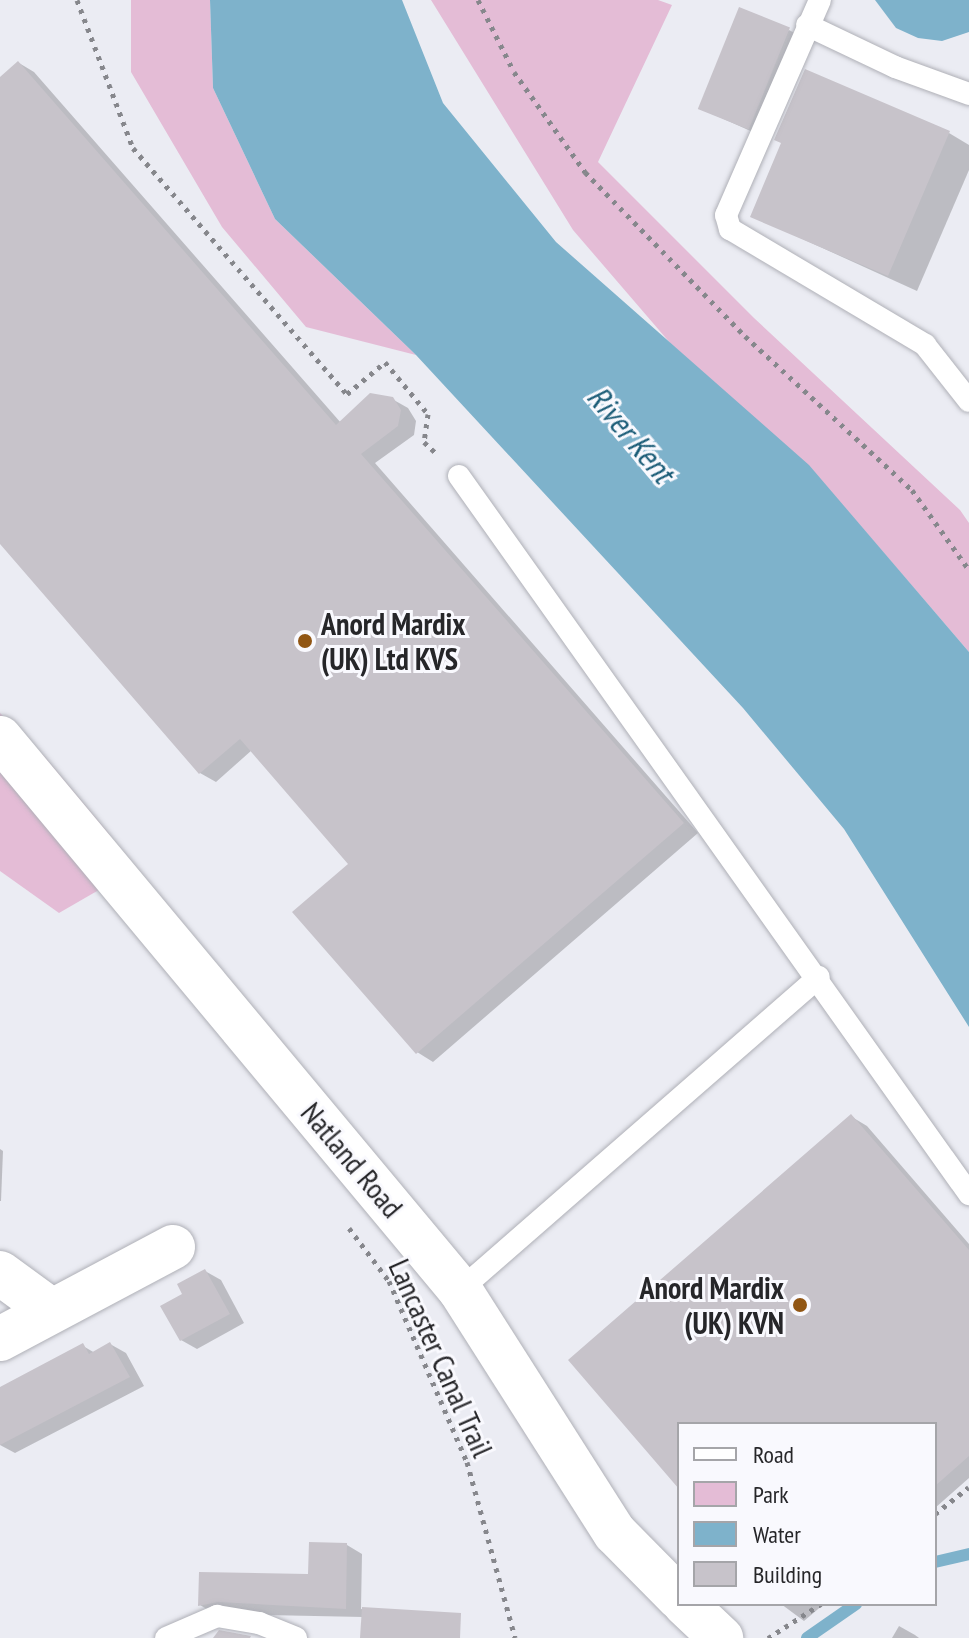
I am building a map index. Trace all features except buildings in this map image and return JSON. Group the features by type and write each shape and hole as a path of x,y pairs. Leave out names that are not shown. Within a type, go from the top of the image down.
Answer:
{"street":[{"name":"Natland Road","path":"0,738 460,1290 615,1533 677,1596"},
{"path":"0,1339 173,1247"},
{"path":"0,1273 52,1311"},
{"path":"687,1606 721,1638"}],"lane":[{"path":"820,0 726,215 730,229 925,345 969,401"},
{"path":"807,25 895,67 969,94"},
{"path":"459,476 819,977 969,1194"},
{"path":"460,1290 819,977"},
{"path":"166,1638 217,1616 259,1623 296,1638"}],"path":[{"path":"77,0 133,148 347,394 385,362 428,414 424,442 459,476"},
{"path":"478,0 514,72 585,172 745,336 912,490 969,570"},
{"name":"Lancaster Canal Trail","path":"341,1217 389,1281 467,1462 515,1638"},
{"path":"937,1512 969,1487"},
{"path":"768,1638 818,1606"}],"green space":[{"path":"131,0 210,0 213,88 275,219 416,355 306,327 222,227 131,72"},
{"path":"431,0 658,0 672,5 598,162 754,318 960,510 969,523 969,652 809,466 671,344 573,230"},
{"path":"0,713 44,756 110,835 104,887 59,913 0,871"}],"water":[{"name":"River Kent","path":"210,0 402,0 443,103 556,242 809,465 969,652 969,1027 844,829 743,708 416,355 275,219 213,88"},
{"path":"875,0 969,0 969,32 942,41 918,38 896,28"}],"waterway":[{"path":"937,1562 969,1554"},
{"path":"807,1638 853,1606"}],"place":[{"name":"Anord Mardix (UK) Ltd KVS","path":"305,641"},
{"name":"Anord Mardix (UK) KVN","path":"800,1305"}]}
